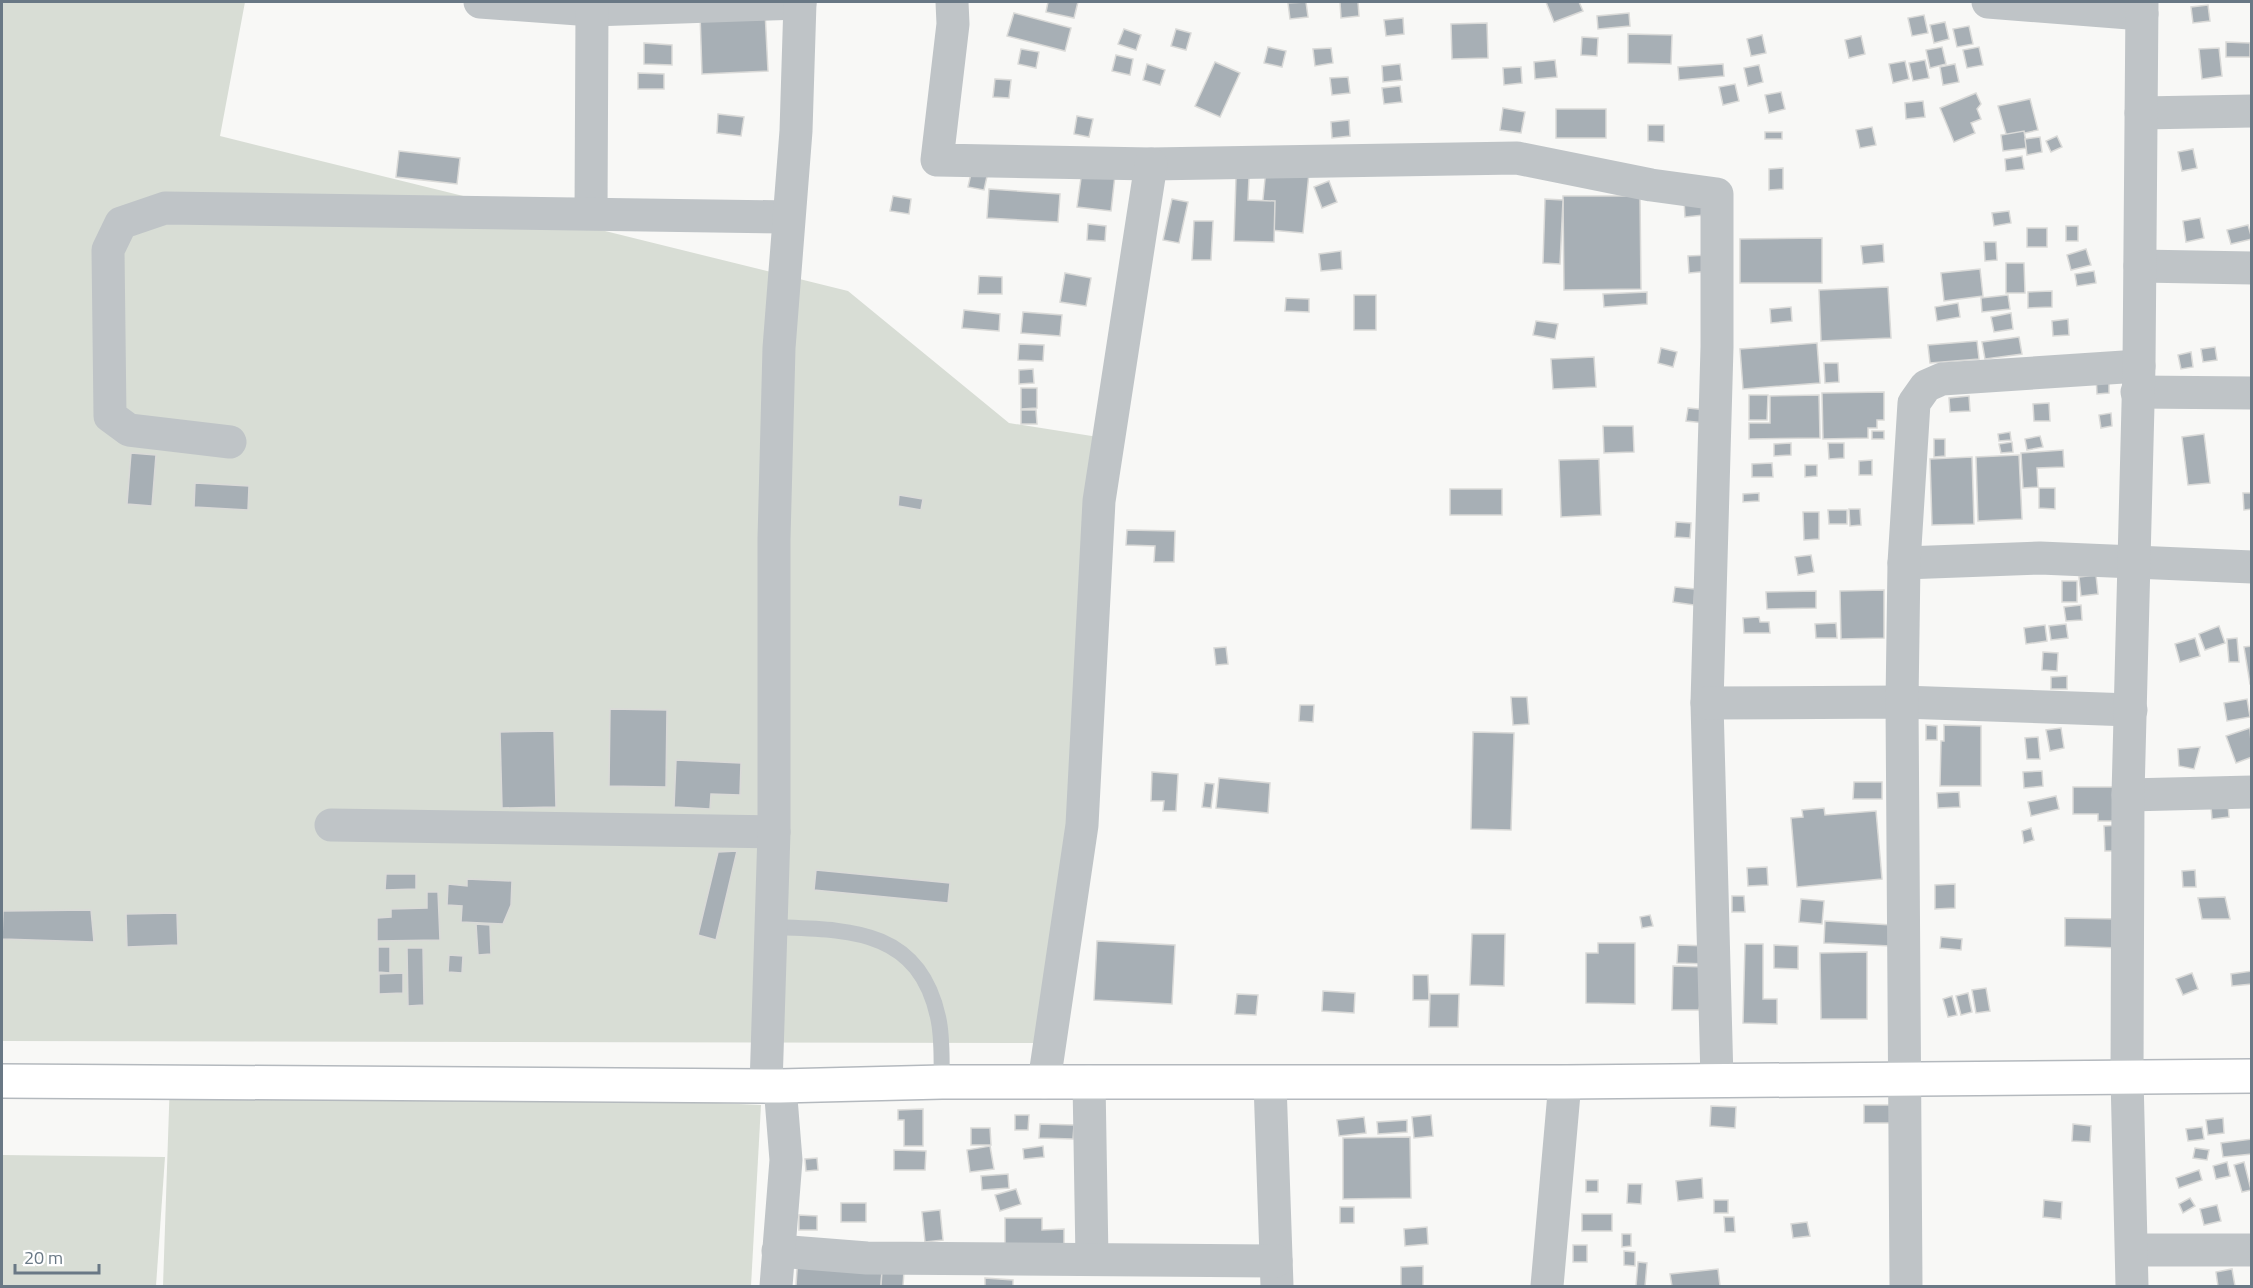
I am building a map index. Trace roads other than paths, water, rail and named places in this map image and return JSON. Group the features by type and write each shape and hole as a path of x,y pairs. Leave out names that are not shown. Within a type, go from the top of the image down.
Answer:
{"street":[{"path":"480,2 592,10 800,2 796,130 779,348 774,539 774,832 771,927 773,1086 786,1160 776,1287"},
{"path":"952,2 953,24 937,160 1151,164 1517,158 1651,185 1717,194 1717,347 1707,703 1717,1080"},
{"path":"1988,2 2142,8 2138,379 2128,795 2127,1077 2132,1287"},
{"path":"591,213 592,10"},
{"path":"2141,113 2252,111"},
{"path":"1044,1082 1082,825 1099,501 1151,164"},
{"path":"230,442 129,430 110,416 108,250 121,223 165,208 788,217"},
{"path":"2140,266 2252,268"},
{"path":"1906,1287 1902,702 1904,563 1914,403 1926,386 1942,379 2138,379 2252,393"},
{"path":"1904,563 2040,558 2252,567"},
{"path":"1707,703 1902,702 2131,710"},
{"path":"2128,795 2252,792"},
{"path":"330,825 774,832"},
{"path":"2,1081 773,1086 942,1082 1565,1082 2252,1076"},
{"path":"1089,1082 1092,1259"},
{"path":"1547,1287 1565,1082"},
{"path":"778,1251 867,1258 1092,1259 1277,1274 1270,1083"},
{"path":"2132,1250 2252,1250"}],"lane":[{"path":"771,927 850,930 877,938 907,959 917,969 932,998 939,1019 942,1082"}]}
